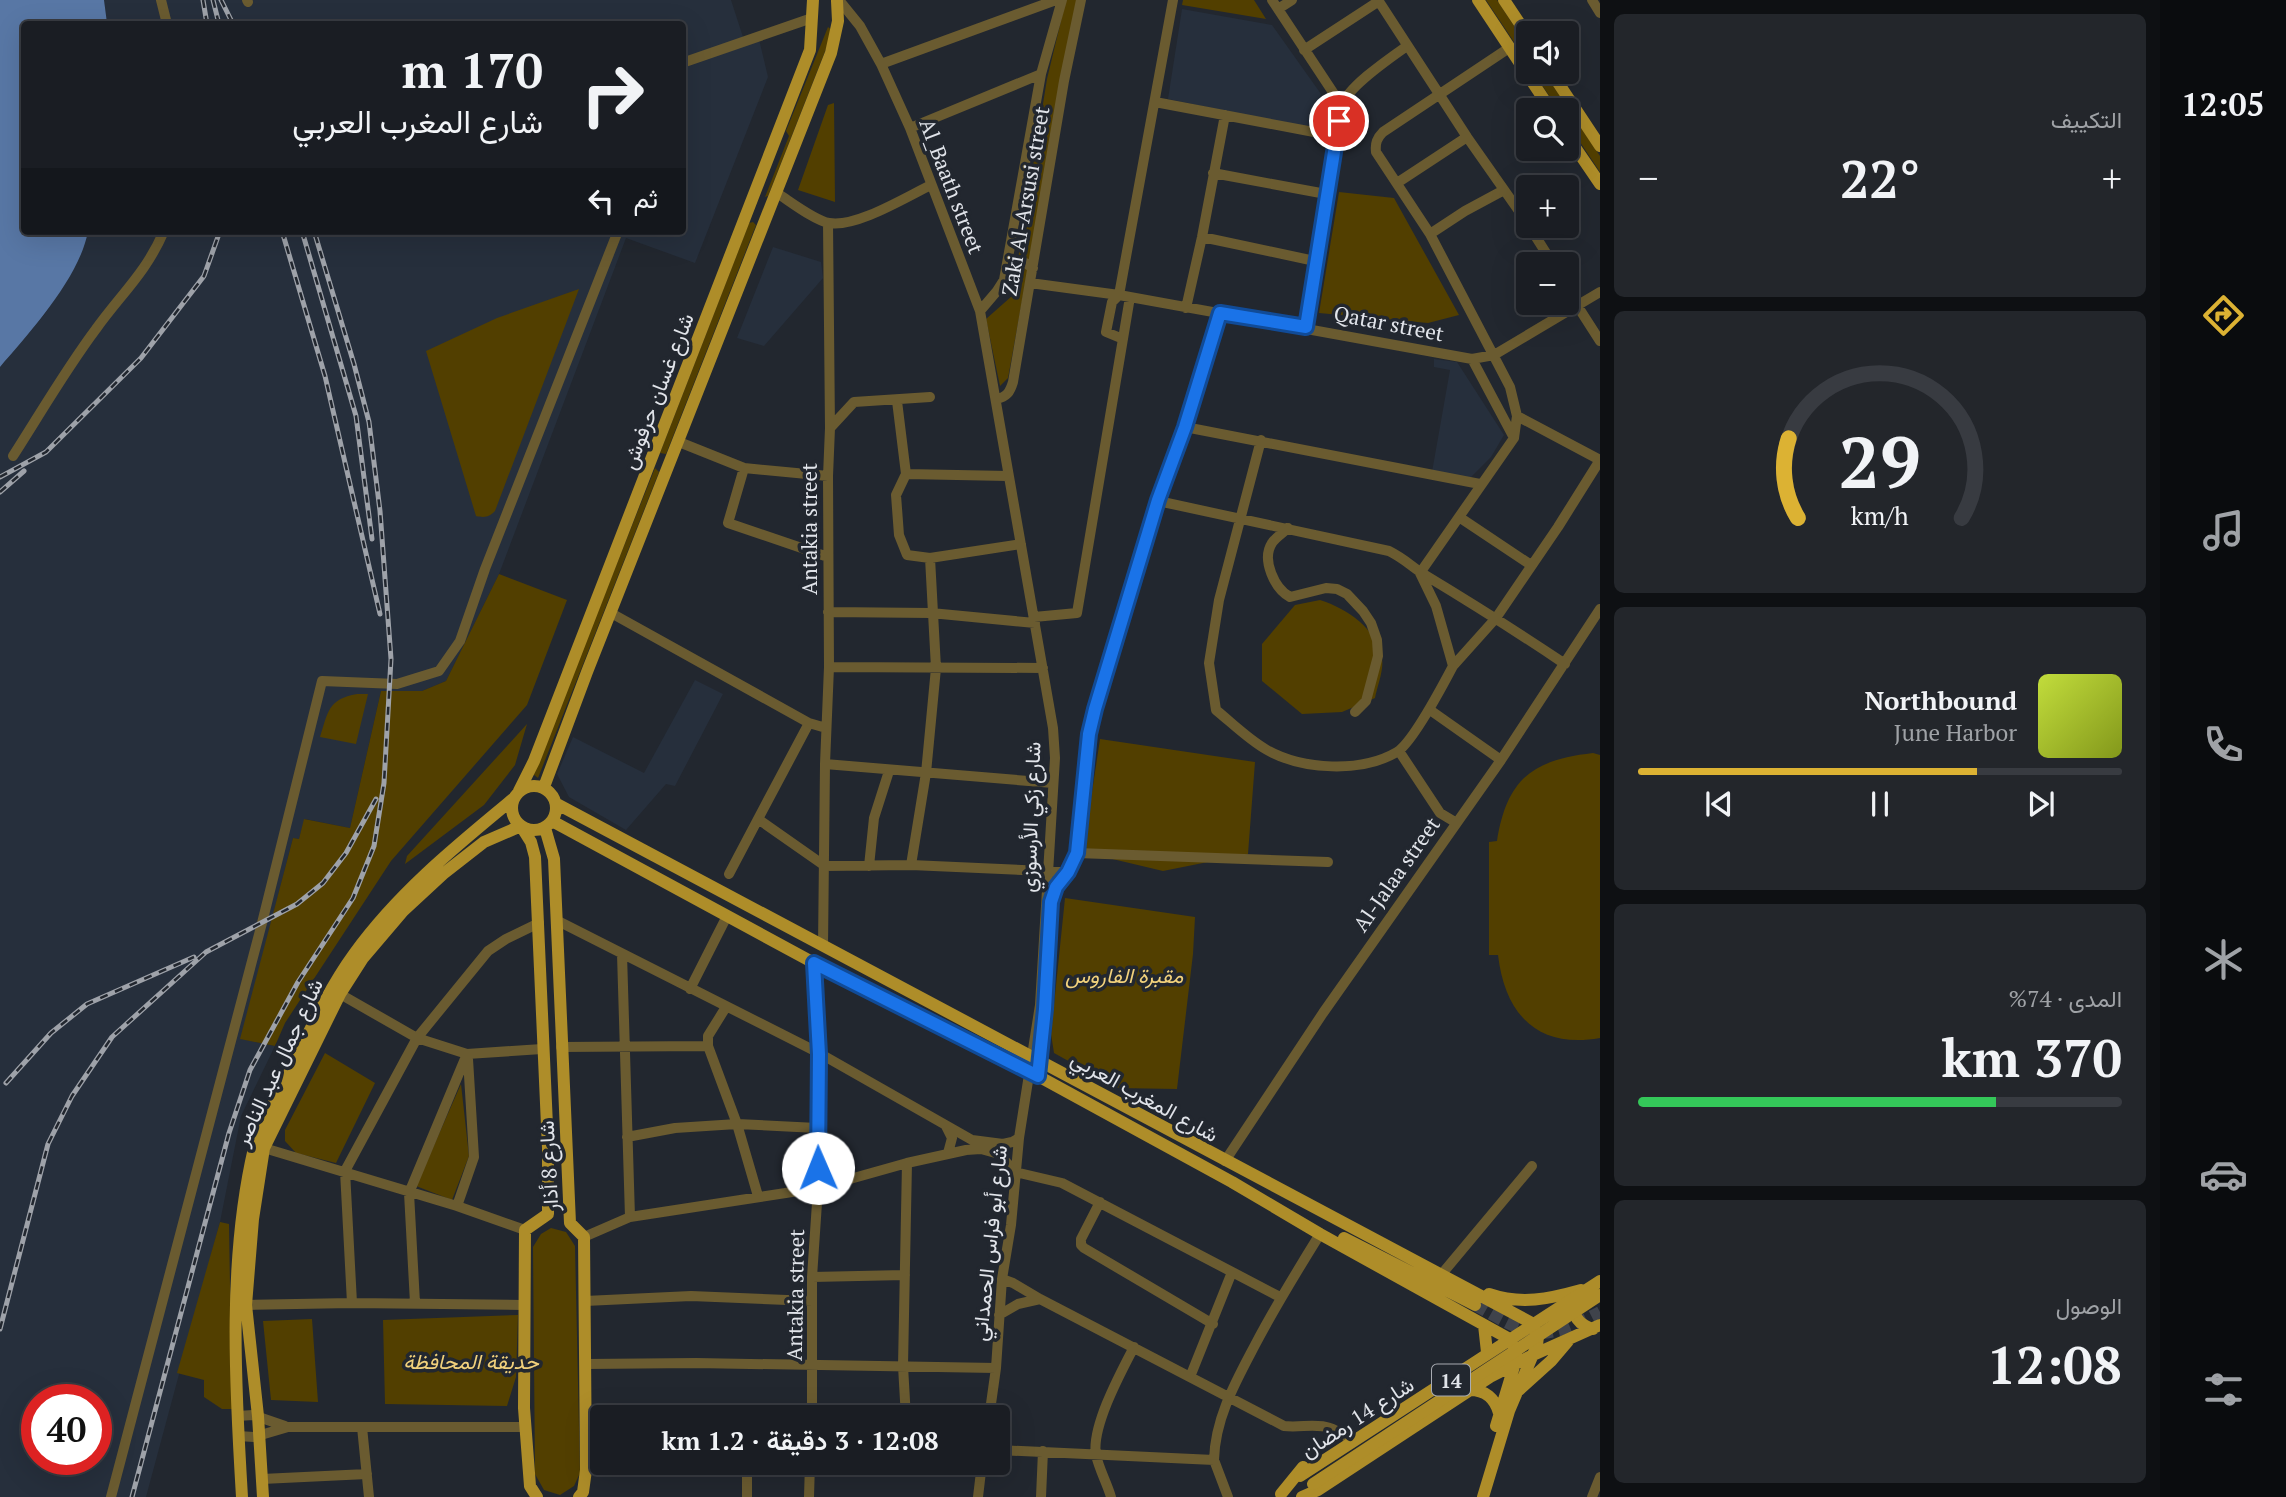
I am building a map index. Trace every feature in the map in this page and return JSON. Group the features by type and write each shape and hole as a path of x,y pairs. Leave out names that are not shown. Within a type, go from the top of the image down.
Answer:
{"main road":[{"path":"814,0 827,4 838,0"},
{"name":"شارع غسان حرفوش","path":"516,795 534,761 810,50 814,0"},
{"name":"شارع غسان حرفوش","path":"544,788 831,53 838,21 838,0"},
{"path":"1478,0 1543,98"},
{"path":"1504,0 1518,21"},
{"path":"1560,84 1598,138"},
{"path":"770,211 762,212 758,208 758,201 774,164 782,123"},
{"path":"1579,153 1600,184"},
{"path":"652,458 669,464"},
{"path":"521,826 533,830 549,825 557,804 552,794 544,788 531,785 516,795 513,814 531,842 535,858 548,1147 548,1214"},
{"name":"شارع جمال عبد الناصر","path":"242,1497 238,1436 236,1299 243,1219 255,1145 305,1041 353,955 409,890 516,795"},
{"name":"شارع المغرب العربي","path":"557,804 1531,1322"},
{"name":"شارع المغرب العربي","path":"549,825 572,832 814,963 1034,1074 1256,1195 1320,1234 1506,1337"},
{"name":"شارع 8 أذار","path":"549,825 554,859 570,1223 583,1237"},
{"name":"شارع جمال عبد الناصر","path":"263,1497 260,1435 246,1305 253,1219 264,1148 340,993 363,958 413,901 484,842 521,826"},
{"path":"554,859 556,841 572,832"},
{"path":"1256,1195 1475,1306"},
{"path":"532,1493 525,1427 525,1230 548,1214 561,1216 570,1223"},
{"path":"582,1495 586,1470 583,1237"},
{"path":"1279,1495 1302,1468 1600,1278"},
{"name":"شارع 14 رمضان","path":"1279,1495 1300,1476 1600,1278"},
{"path":"1454,1282 1498,1297 1522,1301 1553,1298 1581,1290"},
{"path":"1581,1290 1576,1296 1574,1313 1578,1321 1596,1327"},
{"name":"شارع 14 رمضان","path":"1296,1497 1600,1295"},
{"path":"1483,1497 1516,1392 1538,1345 1538,1335 1531,1322"},
{"path":"1484,1325 1487,1352"},
{"path":"1302,1497 1318,1490 1470,1390 1533,1355 1596,1327"},
{"path":"1476,1497 1514,1365 1516,1349 1506,1337"},
{"path":"1516,1392 1570,1340"},
{"path":"1470,1390 1489,1396 1496,1403 1499,1413"}],"street":[{"path":"161,0 166,21"},
{"name":"Al_Baath street","path":"838,0 860,26 881,64 910,128 980,311 996,399"},
{"path":"881,64 1056,0"},
{"path":"980,311 1004,280 1041,74 1062,0"},
{"name":"Zaki Al-Arsusi street","path":"996,399 1004,397 1010,391 1013,382 1064,81 1081,0"},
{"path":"828,612 931,613 1035,620 1077,612 1123,339 1125,296 1173,0"},
{"path":"1292,0 1275,5 1342,106"},
{"path":"1304,50 1379,0 1516,208"},
{"path":"1592,0 1600,13"},
{"path":"686,62 812,18"},
{"path":"1306,327 1335,136 1344,98 1372,71 1407,46"},
{"path":"1420,572 1514,438 1517,416 1510,387 1430,234 1376,152 1377,138 1509,48"},
{"path":"910,128 1041,74"},
{"path":"1155,102 1335,136"},
{"path":"1186,308 1225,115"},
{"path":"1397,183 1467,137"},
{"path":"1213,173 1326,194"},
{"path":"777,193 828,223 842,223 857,220 931,186"},
{"path":"1430,234 1504,190"},
{"name":"Antakia street","path":"823,946 829,667 828,223"},
{"path":"13,456 96,328 134,283 162,235"},
{"path":"111,1497 262,923 322,681 397,684 439,671 460,641 485,569 616,235"},
{"path":"1202,237 1315,261"},
{"path":"1009,261 1022,261 1033,268"},
{"name":"Qatar street","path":"1030,284 1125,296 1472,359 1494,355 1563,315"},
{"name":"Qatar street","path":"1579,306 1600,292"},
{"path":"1123,339 1106,332 1112,302 1125,296"},
{"path":"1579,310 1600,341"},
{"path":"1037,1059 1051,902 1056,887 1068,872 1077,853 1089,734 1158,500 1185,427 1220,313"},
{"path":"1472,359 1514,438"},
{"path":"830,428 854,402 930,397"},
{"name":"شارع زكي الأرسوزي","path":"996,399 1043,668 1055,758 1034,1074"},
{"path":"897,401 906,474 897,495 898,535 907,555 930,558 1021,544"},
{"path":"1261,440 1219,600 1209,663 1216,710 1267,750 1306,765 1357,765 1399,751 1430,710 1453,666 1496,618 1600,460 1517,416"},
{"path":"1185,427 1480,484"},
{"path":"679,442 744,468 828,477"},
{"path":"744,468 728,523 828,557"},
{"path":"906,474 1008,476"},
{"path":"1158,500 1389,551 1407,559 1420,572 1565,664"},
{"path":"1459,517 1531,565"},
{"path":"1288,528 1272,542 1269,551 1274,580 1282,593 1290,597 1326,588 1337,589 1347,594 1363,611 1377,640 1378,656 1374,677 1366,701 1354,712"},
{"path":"911,865 926,773 936,668 930,558"},
{"path":"1420,572 1436,606 1453,666"},
{"name":"Al-Jalaa street","path":"1226,1161 1331,1002 1501,760 1600,609"},
{"path":"611,613 809,723 826,728"},
{"path":"829,667 1043,668"},
{"path":"1430,710 1501,760"},
{"path":"729,874 809,723"},
{"path":"1399,751 1440,813 1455,822"},
{"path":"825,764 1053,783"},
{"path":"869,866 874,818 889,771"},
{"path":"758,819 825,866 911,865 1068,872"},
{"path":"1077,853 1328,862"},
{"path":"690,989 727,916"},
{"path":"556,920 819,1054 946,1126 982,1143 1003,1144 1020,1138"},
{"path":"352,1303 345,1171 417,1038 488,951 539,923"},
{"path":"622,954 631,1217"},
{"name":"Antakia street","path":"812,1405 812,1277 818,1188 819,1054 814,963"},
{"path":"340,993 417,1038 467,1054 542,1049"},
{"path":"726,1007 708,1035 708,1046 737,1124 758,1196"},
{"path":"561,1047 708,1046"},
{"path":"415,1303 408,1193 467,1054"},
{"path":"457,1206 474,1157 467,1054"},
{"name":"شارع أبو فراس الحمداني","path":"991,1405 1015,1172 1034,1074"},
{"path":"627,1137 676,1128 737,1124 817,1128"},
{"path":"946,1126 952,1138 948,1153"},
{"path":"264,1148 457,1206 525,1230"},
{"path":"583,1237 631,1217 818,1188 948,1153 989,1150 999,1154 1015,1172 1062,1183 1280,1297"},
{"path":"905,1405 903,1366 907,1163"},
{"path":"1441,1275 1532,1166"},
{"path":"1100,1202 1081,1239 1081,1245 1213,1324"},
{"path":"1228,1497 1214,1460 1217,1435 1227,1397 1280,1297 1320,1234"},
{"path":"1190,1377 1232,1272"},
{"path":"812,1277 905,1275"},
{"path":"1002,1279 1284,1426 1300,1429 1324,1426 1350,1439"},
{"path":"585,1301 691,1296 812,1301"},
{"path":"999,1315 1018,1304 1040,1299"},
{"path":"246,1305 523,1305"},
{"path":"1111,1497 1096,1454 1100,1423 1134,1347"},
{"path":"586,1364 996,1368"},
{"path":"238,1416 258,1416 288,1427"},
{"path":"238,1436 260,1435 288,1427 525,1427"},
{"path":"362,1427 369,1497"},
{"path":"1010,1450 1214,1460"},
{"path":"1041,1497 1043,1451"},
{"path":"262,1479 367,1474"},
{"path":"747,1475 747,1497"},
{"path":"809,1497 810,1475"},
{"path":"978,1497 981,1475"},
{"path":"1592,1497 1600,1477"}],"shaded area":[{"path":"104,0 731,0 743,37 758,35 768,77 695,263 626,238 499,574 446,681 422,691 381,691 350,828 305,819 299,839 293,838 241,1039 275,1046 241,1116 220,1222 146,1497 0,1497 0,367 44,315 70,275 86,235 686,235 686,21 107,21"},
{"path":"1182,9 1272,25 1321,94 1313,129 1168,99"},
{"path":"773,247 821,262 823,278 764,346 737,338"},
{"path":"1434,359 1457,362 1504,435 1491,457 1469,479 1432,472 1450,370 1434,367"},
{"path":"695,680 723,694 675,786 666,784 626,830 569,797 557,774 573,737 644,773"}],"green space":[{"path":"1066,0 1077,0 1008,378 1000,386 986,319 1012,296 1047,79"},
{"path":"1183,0 1254,0 1266,19 1182,5"},
{"path":"1486,0 1497,0 1516,29 1516,45"},
{"path":"828,27 833,31 768,196 765,197 789,136 786,131"},
{"path":"1541,84 1552,84 1561,98 1551,98"},
{"path":"834,103 835,202 798,190 828,105"},
{"path":"1579,124 1600,156 1600,172 1579,140"},
{"path":"1339,192 1394,198 1459,315 1428,323 1319,313"},
{"path":"749,223 756,225 666,454 660,453"},
{"path":"579,289 495,511 491,515 476,516 426,351 497,318"},
{"path":"655,468 659,472 538,778 533,774"},
{"path":"499,574 567,600 527,705 391,861 285,1023 275,1046 240,1039 293,838 299,839 304,819 350,828 381,691 422,691 446,681"},
{"path":"1320,600 1350,614 1367,629 1379,648 1382,668 1375,698 1342,712 1302,714 1262,681 1262,644 1295,605"},
{"path":"357,694 368,694 356,744 320,737 335,703"},
{"path":"527,724 515,765 484,805 405,864 407,856"},
{"path":"1100,739 1255,762 1248,854 1163,871 1083,852"},
{"path":"1593,753 1600,755 1600,1038 1578,1040 1559,1038 1528,1023 1508,995 1498,955 1489,955 1489,842 1497,841 1508,802 1526,776 1554,761"},
{"name":"مقبرة الفاروس","path":"1065,898 1195,917 1177,1089 1117,1088 1054,1053 1051,1034"},
{"path":"325,1053 375,1083 336,1163 296,1153 285,1141 285,1130"},
{"path":"461,1084 469,1156 452,1200 416,1186"},
{"path":"220,1222 229,1224 232,1409 222,1409 204,1397 204,1380 177,1373"},
{"path":"551,1228 566,1232 575,1246 580,1473 574,1486 560,1495 544,1490 535,1474 533,1247 541,1234"},
{"name":"حديقة المحافظة","path":"518,1315 516,1377 507,1406 385,1404 383,1320"},
{"path":"312,1319 318,1402 271,1400 263,1321"}],"water":[{"path":"0,0 104,0 107,21 21,21 21,235 87,235 65,285 0,367"}],"tunnel":[{"path":"1475,1305 1510,1324 1536,1332 1563,1329 1600,1312"}],"railway":[{"path":"203,0 206,21"},
{"path":"213,0 218,21"},
{"path":"221,0 232,21"},
{"path":"0,477 46,452 141,358 204,276 219,235"},
{"path":"283,235 325,376 380,614"},
{"path":"303,235 356,416 372,539"},
{"path":"132,1497 229,1133 250,1070 298,982 353,898 374,846 384,783 391,659 380,511 369,422 315,235"},
{"path":"0,492 24,471"},
{"path":"0,1329 48,1144 72,1096 112,1037 206,952 297,904 323,883 346,853 376,799"},
{"path":"6,1083 51,1033 87,1004 194,957"}],"route":[{"path":"818,1168 819,1054 814,963 1038,1076 1053,894 1077,853 1089,734 1158,500 1185,427 1220,313 1306,327 1339,121"}]}
